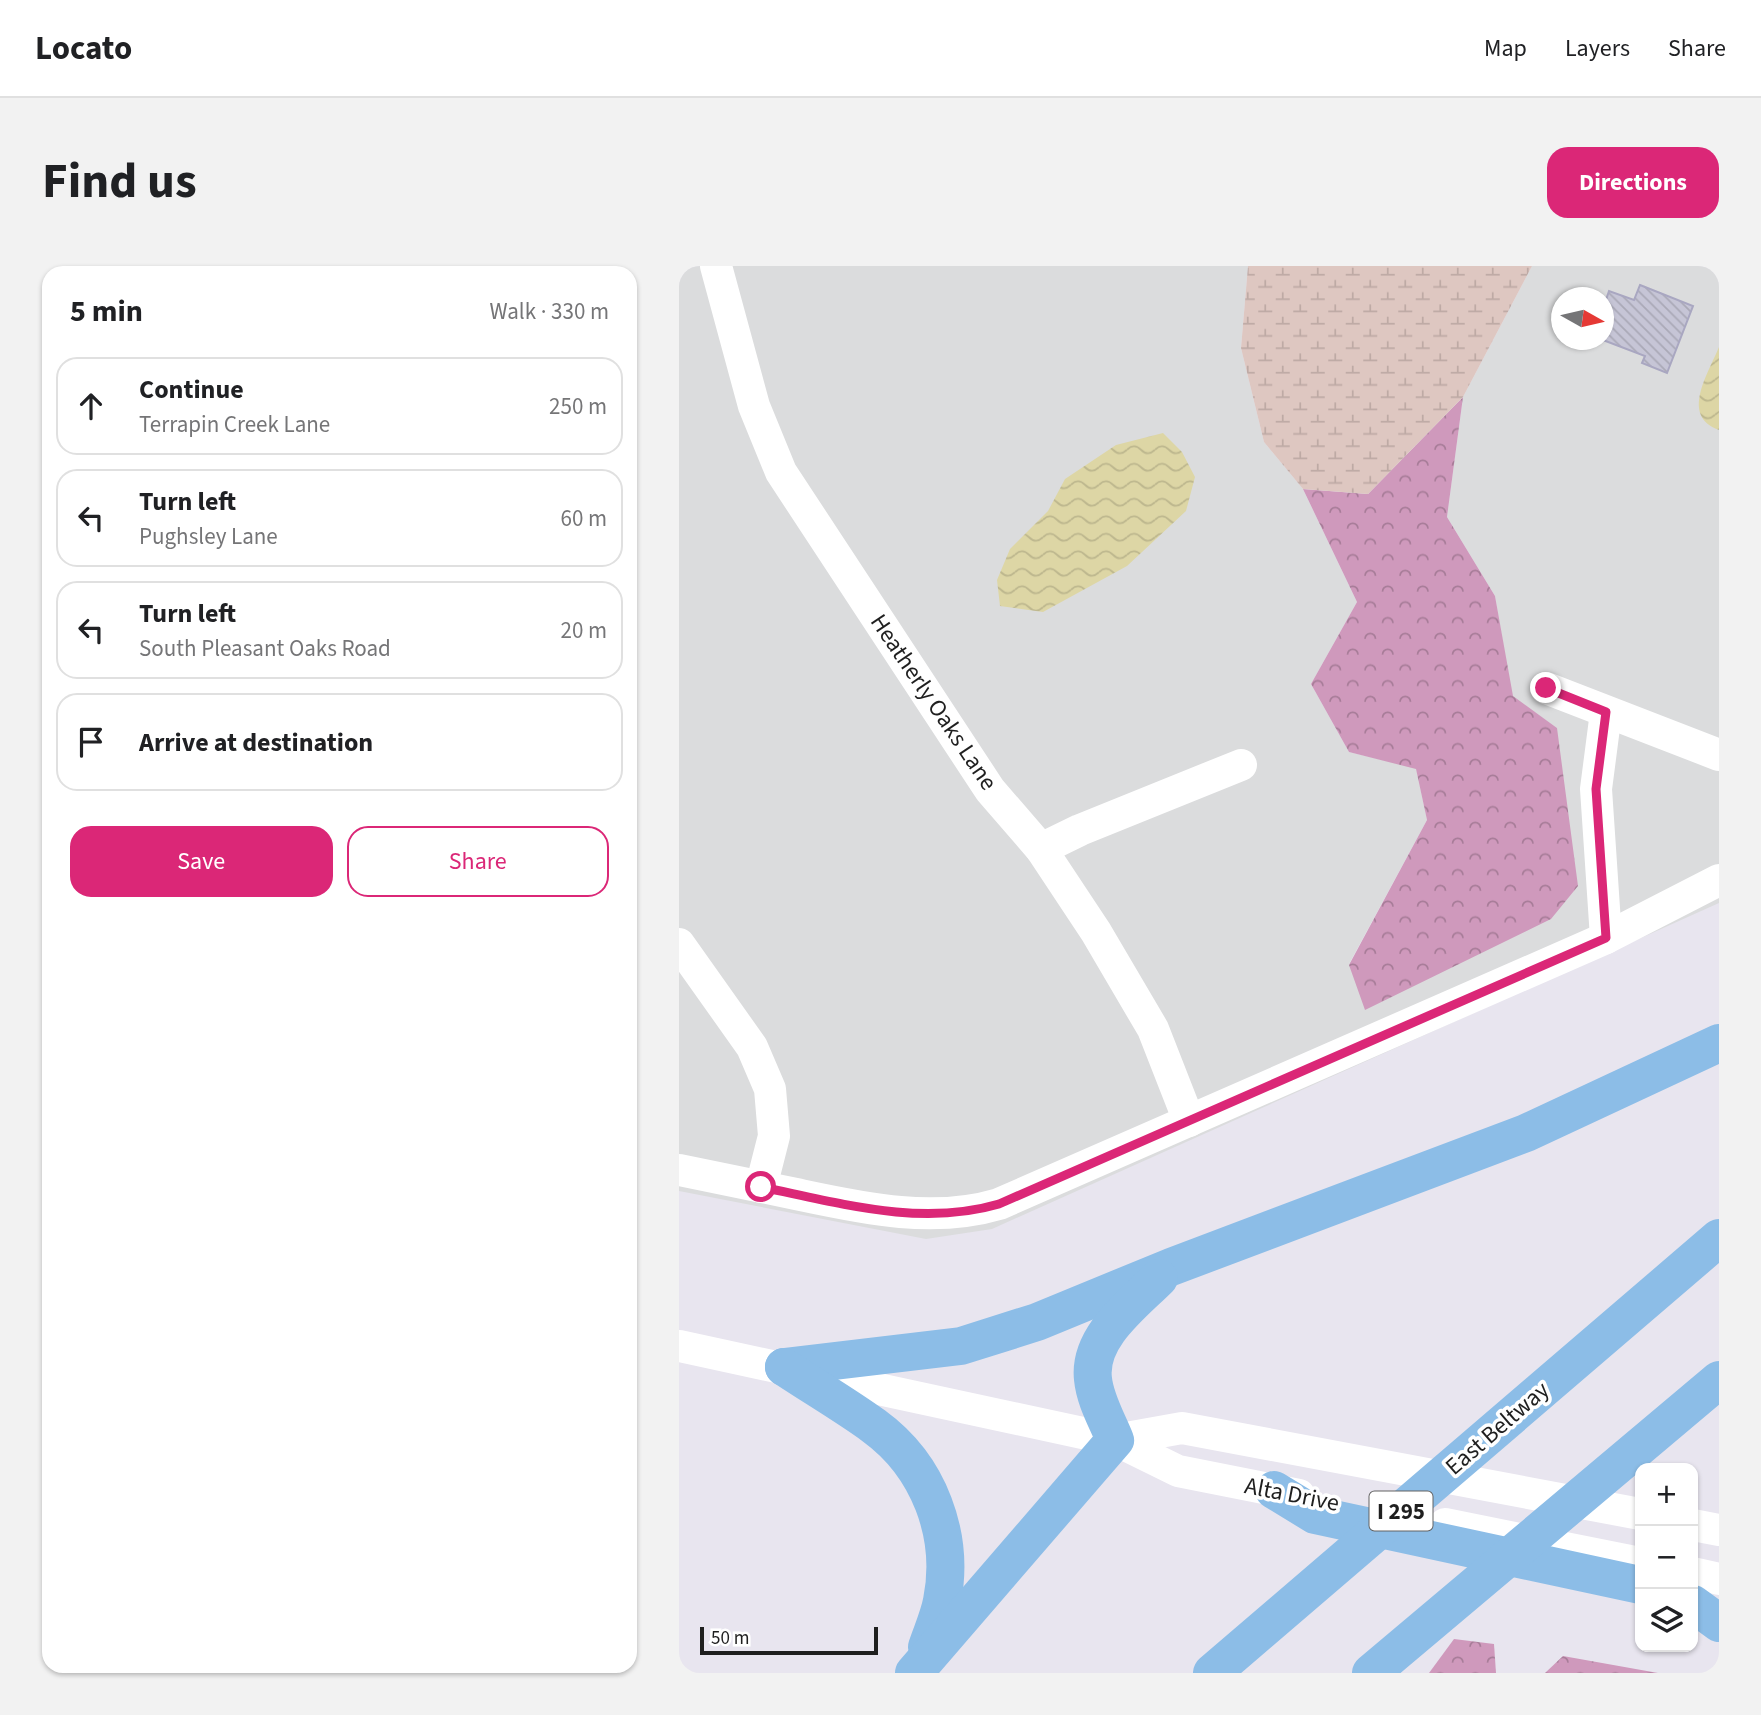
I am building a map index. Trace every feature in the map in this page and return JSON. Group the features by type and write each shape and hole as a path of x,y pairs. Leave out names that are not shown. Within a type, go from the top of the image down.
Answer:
{"highway":[{"path":"784,1367 961,1346 1037,1322 1171,1266 1526,1133 1719,1043"},
{"name":"East Beltway","path":"1212,1673 1719,1238"},
{"path":"917,1669 1115,1440 1096,1392 1094,1360 1111,1327 1171,1266"},
{"path":"784,1367 874,1426 893,1442 923,1479 943,1531 945,1576 942,1603 917,1669"},
{"path":"1371,1673 1719,1380"},
{"path":"1274,1490 1315,1515 1635,1584"},
{"path":"1698,1608 1719,1623"},
{"path":"1389,1673 1415,1637"}],"street":[{"name":"Heatherly Oaks Lane","path":"716,266 754,406 781,471 991,790 1041,849 1096,932 1153,1030 1189,1121"},
{"path":"1546,688 1719,755"},
{"path":"1606,712 1596,789 1606,938"},
{"path":"1041,849 1080,830 1241,765"},
{"path":"679,1170 869,1208 923,1214 974,1211 999,1204 1606,938 1719,880"},
{"path":"679,944 752,1047 770,1089 774,1136 761,1187"},
{"name":"Alta Drive","path":"679,1346 1115,1440 1178,1471 1635,1562"},
{"name":"Alta Drive","path":"1115,1440 1182,1429 1635,1513"},
{"path":"1698,1526 1719,1530"},
{"path":"1698,1574 1719,1579"}],"shaded area":[{"path":"679,266 1248,266 1241,348 1264,442 1303,489 1357,602 1311,684 1349,752 1416,768 1427,820 1349,964 1557,728 1512,696 1495,596 1447,517 1463,397 1532,266 1719,266 1719,903 992,1229 926,1239 679,1191"}],"green space":[{"path":"1248,266 1532,266 1463,397 1368,494 1303,489 1264,442 1241,348"},
{"path":"1463,397 1447,517 1495,596 1513,696 1557,728 1578,886 1551,919 1365,1010 1349,965 1427,820 1416,769 1349,752 1311,684 1357,602 1303,489 1368,494"},
{"path":"1454,1639 1494,1644 1496,1673 1429,1673"},
{"path":"1563,1656 1658,1673 1545,1673"}],"water":[{"path":"1719,347 1719,430 1707,424 1699,405 1704,381"},
{"path":"1163,433 1182,452 1195,477 1186,511 1127,566 1043,612 1000,606 997,580 1010,549 1048,511 1065,479 1116,445"}],"building":[{"path":"1640,285 1693,306 1667,373 1642,363 1645,356 1614,344 1614,293 1634,300"}],"route":[{"path":"761,1187 856,1207 923,1214 974,1211 999,1204 1606,938 1596,789 1606,712 1546,688"}]}
